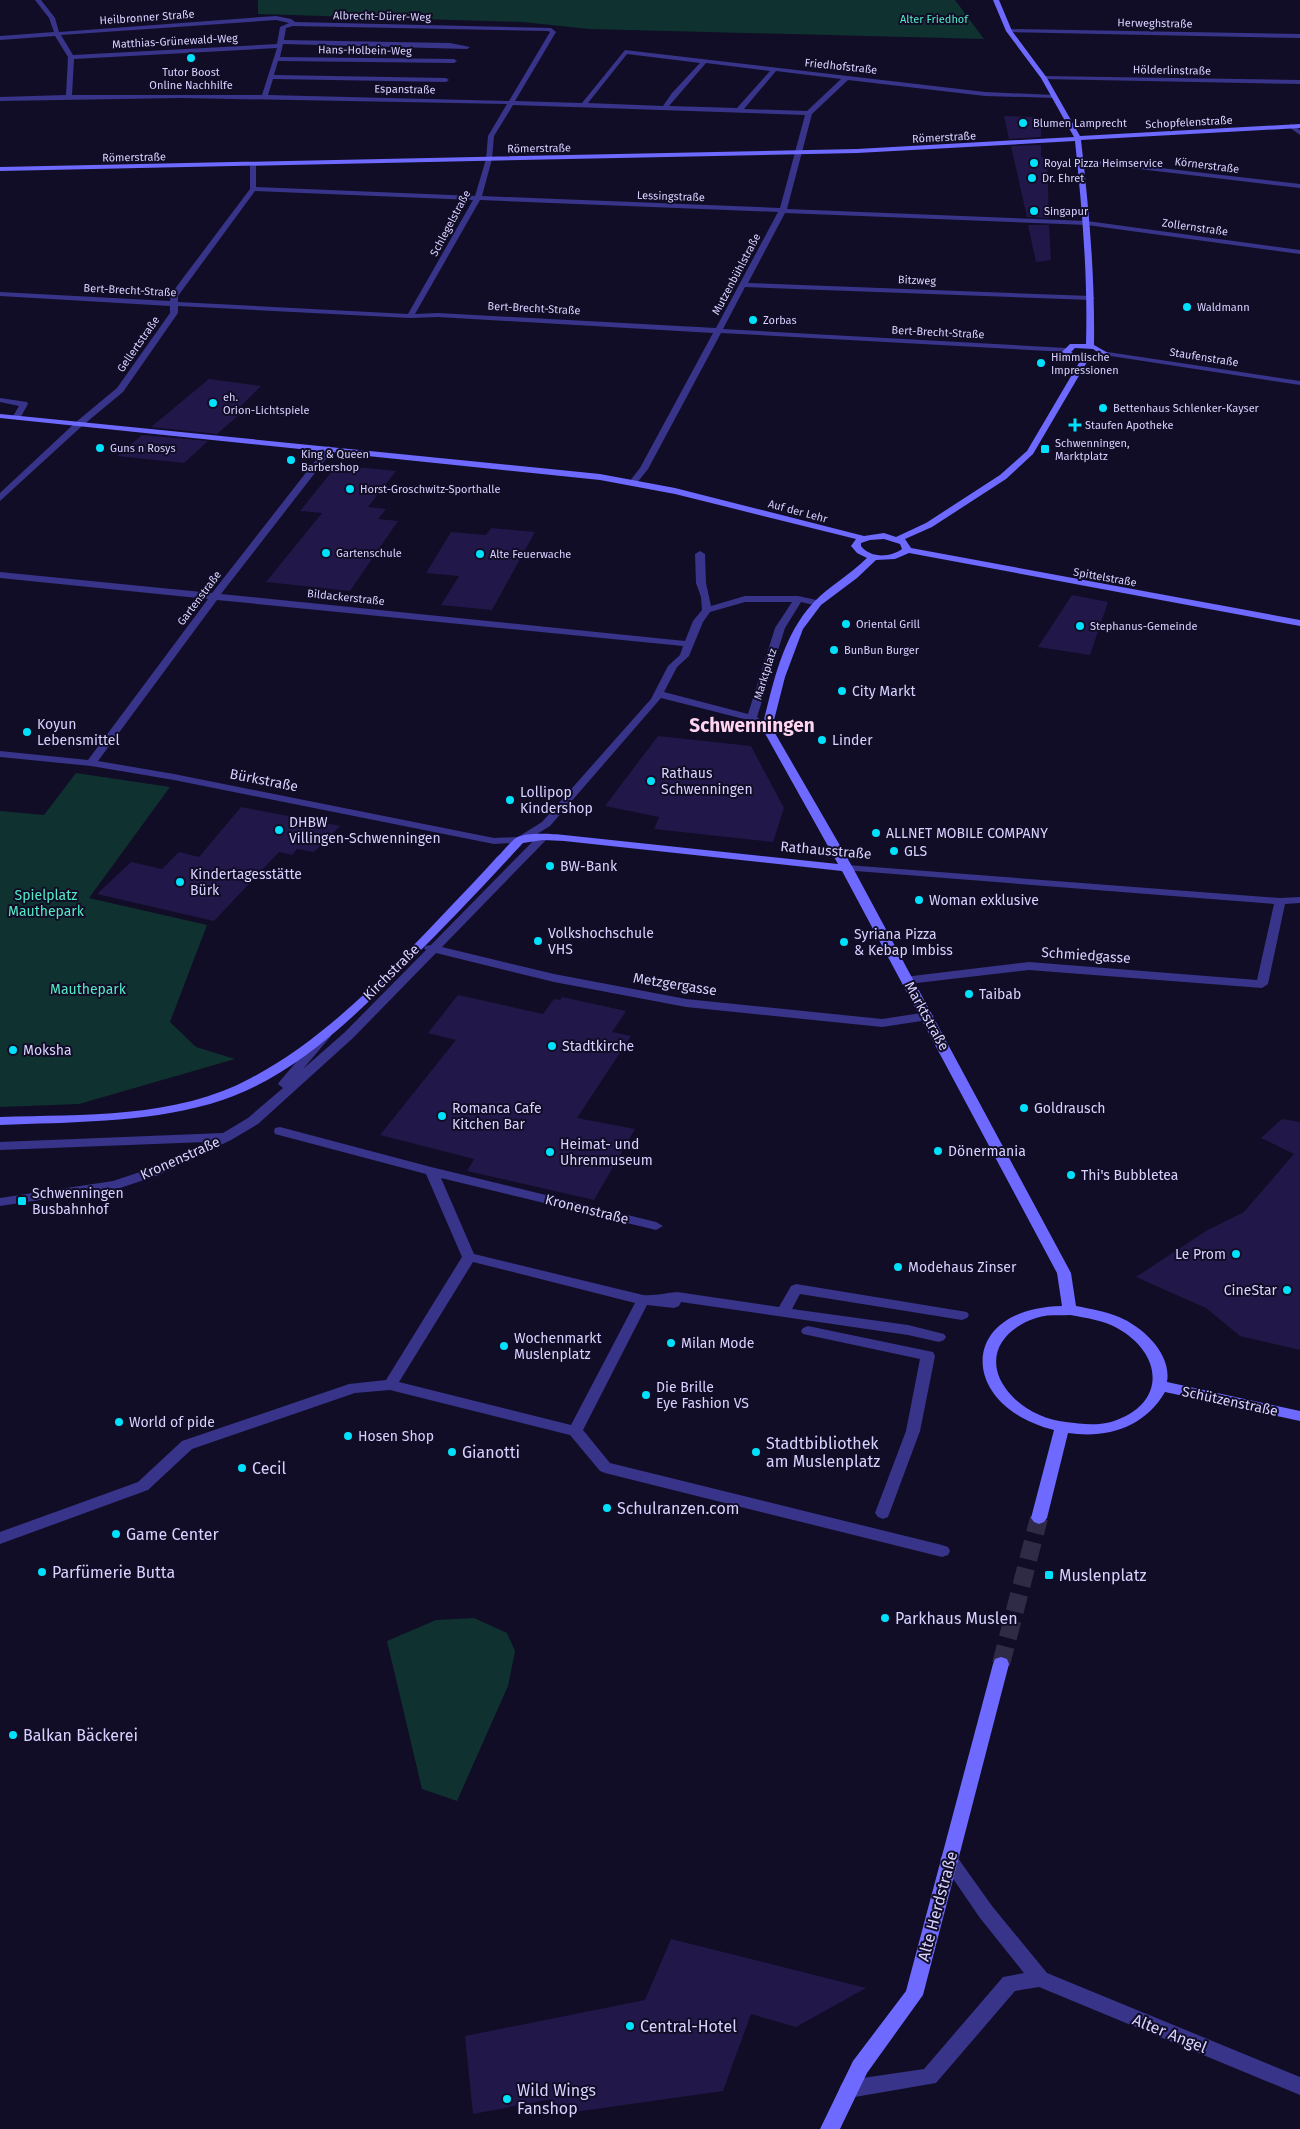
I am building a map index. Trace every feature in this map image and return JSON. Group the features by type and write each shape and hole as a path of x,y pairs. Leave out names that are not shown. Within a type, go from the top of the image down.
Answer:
{"main road":[{"path":"996,0 1009,31 1044,78 1078,138 1082,161 1087,223 1091,298 1090,344"},
{"name":"Schopfelenstraße","path":"1078,138 1300,126"},
{"name":"Römerstraße","path":"0,169 800,153 921,149 1078,138"},
{"path":"1090,344 1100,348 1104,353 1101,357 1084,362 1072,357 1066,350 1073,346 1090,344"},
{"path":"863,538 857,542 858,550 874,557 893,557 907,550 907,545 899,539 929,525 1003,477 1030,452 1084,362"},
{"name":"Auf der Lehr","path":"0,416 543,470 633,482 863,538 884,536 899,539"},
{"name":"Spittelstraße","path":"907,550 1300,623"},
{"name":"Marktplatz","path":"767,728 780,678 798,628 818,603 854,576 874,557"},
{"name":"Marktstraße","path":"767,728 847,868 928,1016 1064,1273 1070,1310"},
{"name":"Rathausstraße","path":"520,840 543,837 847,868"},
{"name":"Kirchstraße","path":"0,1120 104,1117 160,1110 207,1100 239,1089 271,1072 328,1033 421,945 520,840"},
{"path":"1070,1310 1100,1315 1127,1327 1148,1345 1160,1365 1161,1386 1153,1403 1137,1417 1116,1426 1090,1430 1062,1428 1032,1418 1006,1401 991,1380 988,1358 995,1337 1014,1322 1040,1312 1070,1310"},
{"name":"Schützenstraße","path":"1161,1386 1300,1416"},
{"path":"1039,1518 1062,1428"},
{"name":"Alte Herdstraße","path":"830,2129 860,2067 914,1995 1001,1664"}],"street":[{"path":"38,0 52,18 56,34 71,57 69,96"},
{"name":"Heilbronner Straße","path":"0,38 276,18 289,20 293,24"},
{"path":"264,96 276,59 283,27 293,24"},
{"name":"Albrecht-Dürer-Weg","path":"293,24 549,29 552,32"},
{"name":"Herweghstraße","path":"1009,31 1300,36"},
{"name":"Schlegelstraße","path":"410,316 478,198 489,159 491,136 552,32"},
{"name":"Matthias-Grünewald-Weg","path":"71,57 280,44 450,44 467,47 454,61"},
{"name":"Friedhofstraße","path":"584,104 625,52 986,94 1054,97"},
{"name":"Hans-Holbein-Weg","path":"276,59 454,61"},
{"path":"665,108 674,94 706,60"},
{"path":"443,86 454,61"},
{"path":"739,110 775,69"},
{"path":"270,76 448,74"},
{"path":"809,113 847,77"},
{"name":"Hölderlinstraße","path":"1044,78 1300,82"},
{"name":"Espanstraße","path":"0,99 69,96 439,97 510,102 809,113"},
{"name":"Mutzenbühlstraße","path":"633,482 644,469 783,210 800,153 809,113"},
{"path":"1291,126 1300,133"},
{"name":"Körnerstraße","path":"1082,161 1300,186"},
{"path":"253,164 254,189"},
{"name":"Lessingstraße","path":"254,189 1087,223"},
{"name":"Gellertstraße","path":"0,498 79,424 120,390 174,313 174,296 254,189"},
{"name":"Zollernstraße","path":"1087,223 1300,252"},
{"name":"Bitzweg","path":"743,285 1091,298"},
{"name":"Bert-Brecht-Straße","path":"0,294 174,303 199,307 410,316 438,314 1066,350"},
{"name":"Staufenstraße","path":"1104,353 1300,383"},
{"path":"0,400 24,404 16,418"},
{"name":"Gartenstraße","path":"91,763 215,596 329,449"},
{"path":"700,554 701,584 706,597 707,610"},
{"name":"Bildackerstraße","path":"0,575 689,644"},
{"path":"520,840 546,824 658,694 673,666 684,656 698,621 707,610 746,599 798,598 818,603"},
{"name":"Marktplatz","path":"658,694 752,718 780,628 798,598"},
{"path":"752,718 767,728"},
{"name":"Bürkstraße","path":"0,754 91,763 174,777 494,841 520,840"},
{"name":"Kirchstraße","path":"226,1137 253,1121 349,1035 543,837"},
{"name":"Rathausstraße","path":"847,868 1280,901 1300,900"},
{"name":"Schmiedgasse","path":"908,980 1029,966 1262,984 1280,901"},
{"name":"Metzgergasse","path":"421,945 554,978 686,1003 882,1023 928,1016"},
{"name":"Kirchstraße","path":"253,1121 328,1033"},
{"name":"Kronenstraße","path":"280,1130 431,1171 656,1226"},
{"name":"Kronenstraße","path":"0,1146 226,1137"},
{"name":"Kronenstraße","path":"0,1202 115,1185 154,1172 226,1137"},
{"path":"431,1171 469,1257"},
{"path":"469,1257 643,1300 674,1303"},
{"path":"390,1384 469,1257"},
{"path":"783,1312 796,1289 962,1315"},
{"path":"643,1300 677,1297 908,1330 940,1337"},
{"path":"575,1431 643,1300"},
{"path":"808,1331 928,1356 912,1430 883,1513"},
{"path":"0,1538 143,1486 186,1445 354,1388 390,1384 575,1431 605,1467 942,1551"},
{"name":"Alter Angel","path":"949,1858 986,1912 1040,1979 1300,2086"},
{"path":"849,2089 929,2078 1010,1984 1040,1979"}],"green space":[{"name":"Alter Friedhof","path":"258,0 955,0 984,39 590,29 522,22 258,14"},
{"name":"Mauthepark","path":"76,773 170,787 89,898 207,925 170,1022 196,1047 235,1059 79,1104 0,1107 0,811 44,815"},
{"path":"474,1618 507,1633 515,1651 508,1686 457,1801 422,1789 387,1641 436,1620"}],"building":[{"path":"1004,116 1034,117 1034,119 1041,120 1041,137 1009,139"},
{"path":"1041,145 1041,157 1047,158 1049,218 1027,217 1011,146"},
{"path":"1028,225 1049,225 1051,260 1036,262"},
{"name":"eh. Orion-Lichtspiele","path":"209,379 261,386 234,413 240,414 217,434 151,427"},
{"path":"142,435 208,441 184,463 117,456"},
{"path":"347,466 396,471 368,507 386,509 378,519 398,521 350,591 266,582 322,513 300,511 333,470 343,471"},
{"name":"Alte Feuerwache","path":"491,528 535,532 492,610 441,605 459,576 426,573 451,532 486,535"},
{"name":"Stephanus-Gemeinde","path":"1072,595 1108,602 1090,655 1038,647"},
{"name":"Rathaus Schwenningen","path":"658,736 751,746 784,808 773,842 654,829 659,817 605,806"},
{"path":"241,807 340,826 314,852 297,849 292,855 279,852 214,921 97,894 131,862 162,869 179,852 199,857"},
{"path":"458,995 543,1014 554,999 560,1000 562,997 626,1011 612,1032 631,1036 577,1118 635,1129 594,1200 467,1171 474,1159 380,1135 456,1040 428,1033"},
{"name":"Le Prom","path":"1282,1119 1300,1122 1300,1350 1240,1336 1206,1308 1136,1277 1206,1231 1244,1212 1294,1154 1261,1138"},
{"name":"Central-Hotel","path":"671,1939 866,1988 796,2027 751,2014 723,2091 553,2115 552,2099 473,2114 465,2036 645,2000"}],"tunnel":[{"path":"1001,1664 1039,1518"}],"place":[{"name":"Tutor Boost Online Nachhilfe","path":"191,58"},
{"name":"Blumen Lamprecht","path":"1023,123"},
{"name":"Royal Pizza Heimservice","path":"1034,163"},
{"name":"Dr. Ehret","path":"1032,178"},
{"name":"Singapur","path":"1034,211"},
{"name":"Waldmann","path":"1187,307"},
{"name":"Zorbas","path":"753,320"},
{"name":"Himmlische Impressionen","path":"1041,363"},
{"name":"eh. Orion-Lichtspiele","path":"213,403"},
{"name":"Bettenhaus Schlenker-Kayser","path":"1103,408"},
{"name":"Staufen Apotheke","path":"1075,425"},
{"name":"Guns n Rosys","path":"100,448"},
{"name":"Schwenningen, Marktplatz","path":"1045,449"},
{"name":"King & Queen Barbershop","path":"291,460"},
{"name":"Horst-Groschwitz-Sporthalle","path":"350,489"},
{"name":"Gartenschule","path":"326,553"},
{"name":"Alte Feuerwache","path":"480,554"},
{"name":"Oriental Grill","path":"846,624"},
{"name":"Stephanus-Gemeinde","path":"1080,626"},
{"name":"BunBun Burger","path":"834,650"},
{"name":"City Markt","path":"842,691"},
{"name":"Koyun Lebensmittel","path":"27,732"},
{"name":"Linder","path":"822,740"},
{"name":"Rathaus Schwenningen","path":"651,781"},
{"name":"Lollipop Kindershop","path":"510,800"},
{"name":"DHBW Villingen-Schwenningen","path":"279,830"},
{"name":"ALLNET MOBILE COMPANY","path":"876,833"},
{"name":"GLS","path":"894,851"},
{"name":"BW-Bank","path":"550,866"},
{"name":"Kindertagesstätte Bürk","path":"180,882"},
{"name":"Woman exklusive","path":"919,900"},
{"name":"Volkshochschule VHS","path":"538,941"},
{"name":"Syriana Pizza & Kebap Imbiss","path":"844,942"},
{"name":"Taibab","path":"969,994"},
{"name":"Stadtkirche","path":"552,1046"},
{"name":"Moksha","path":"13,1050"},
{"name":"Goldrausch","path":"1024,1108"},
{"name":"Romanca Cafe Kitchen Bar","path":"442,1116"},
{"name":"Dönermania","path":"938,1151"},
{"name":"Heimat- und Uhrenmuseum","path":"550,1152"},
{"name":"Thi's Bubbletea","path":"1071,1175"},
{"name":"Schwenningen Busbahnhof","path":"22,1201"},
{"name":"Le Prom","path":"1236,1254"},
{"name":"Modehaus Zinser","path":"898,1267"},
{"name":"CineStar","path":"1287,1290"},
{"name":"Milan Mode","path":"671,1343"},
{"name":"Wochenmarkt Muslenplatz","path":"504,1346"},
{"name":"Die Brille Eye Fashion VS","path":"646,1395"},
{"name":"World of pide","path":"119,1422"},
{"name":"Hosen Shop","path":"348,1436"},
{"name":"Gianotti","path":"452,1452"},
{"name":"Stadtbibliothek am Muslenplatz","path":"756,1452"},
{"name":"Cecil","path":"242,1468"},
{"name":"Schulranzen.com","path":"607,1508"},
{"name":"Game Center","path":"116,1534"},
{"name":"Parfümerie Butta","path":"42,1572"},
{"name":"Muslenplatz","path":"1049,1575"},
{"name":"Parkhaus Muslen","path":"885,1618"},
{"name":"Balkan Bäckerei","path":"13,1735"},
{"name":"Central-Hotel","path":"630,2026"},
{"name":"Wild Wings Fanshop","path":"507,2099"}],"district":[{"name":"Schwenningen","path":"752,725"}],"park label":[{"name":"Spielplatz Mauthepark","path":"46,904"}]}
